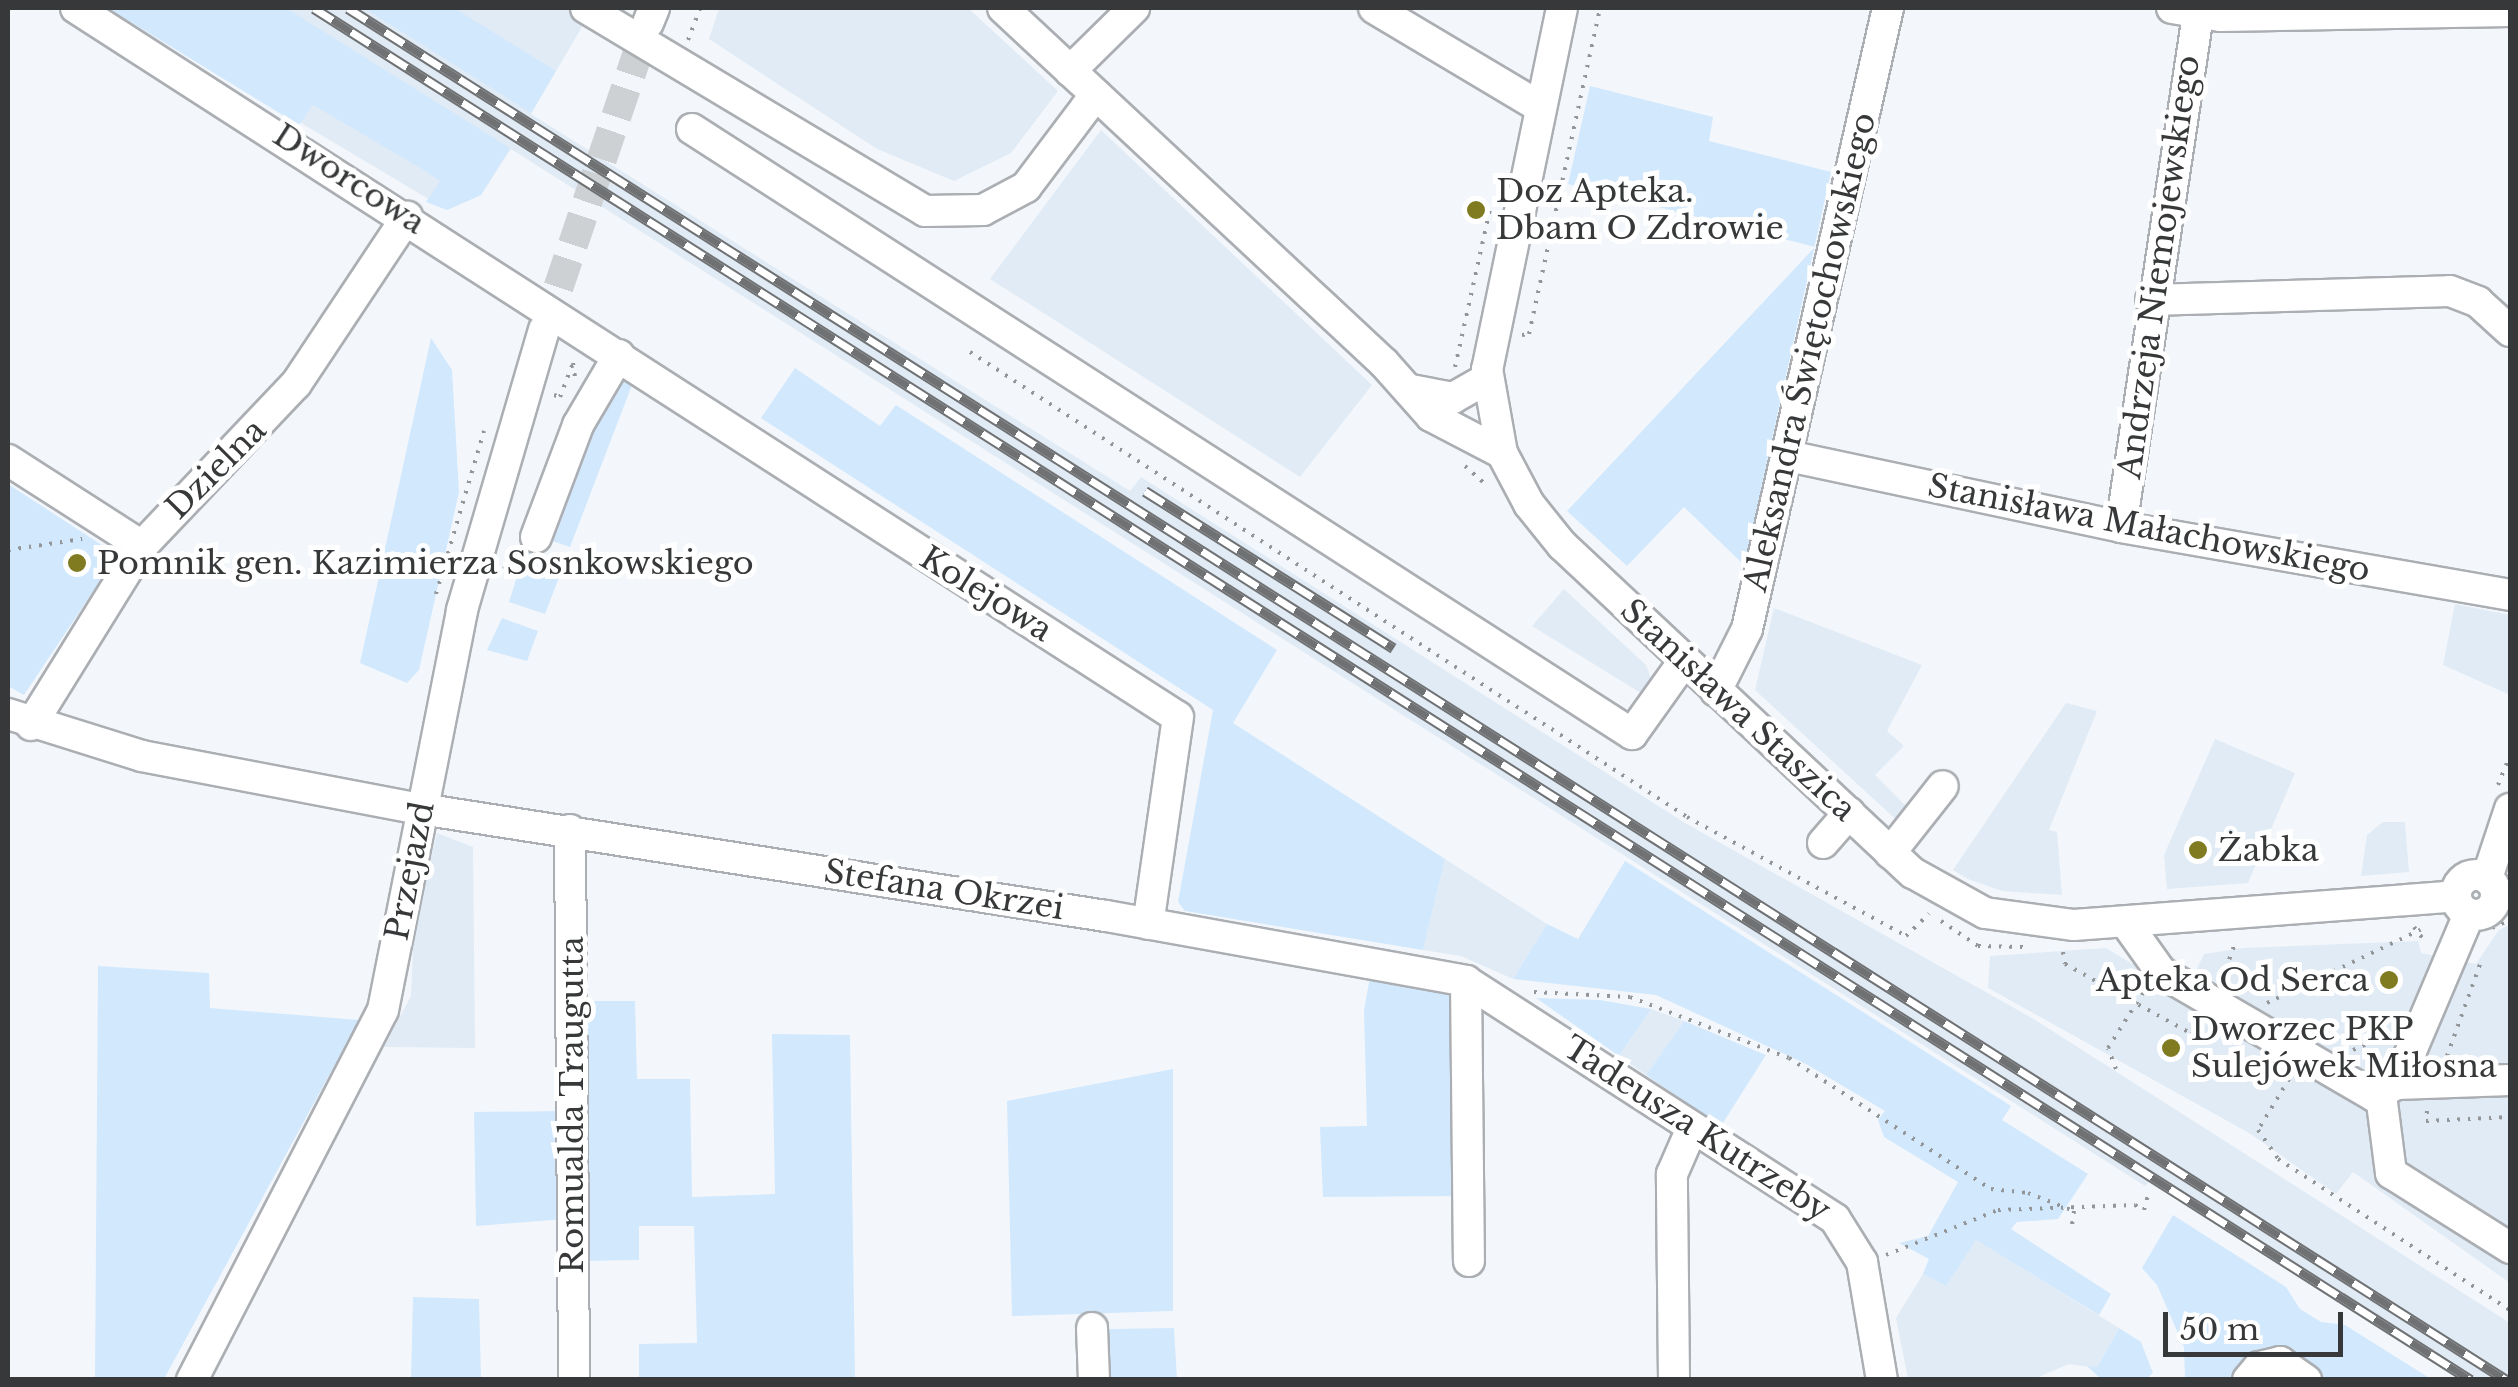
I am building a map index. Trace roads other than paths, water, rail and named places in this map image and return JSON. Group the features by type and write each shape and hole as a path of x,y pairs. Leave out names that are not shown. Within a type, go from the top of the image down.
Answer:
{"street":[{"name":"Dworcowa","path":"76,8 619,355"},
{"path":"586,8 925,210 983,210 1026,187 1096,94"},
{"path":"1002,8 1411,390 1431,416 1502,452"},
{"path":"1070,70 1134,8"},
{"path":"1374,8 1540,106"},
{"path":"1502,452 1488,378 1562,8"},
{"name":"Aleksandra Świętochowskiego","path":"1716,691 1747,630 1888,8"},
{"path":"2190,10 2510,11"},
{"name":"Andrzeja Niemojewskiego","path":"2121,527 2190,10"},
{"path":"692,129 1632,734 1684,661"},
{"name":"Dzielna","path":"19,719 142,546 296,384 407,216"},
{"path":"2151,300 2450,291 2478,302 2510,332"},
{"name":"Przejazd","path":"192,1380 383,1010 466,592 544,330"},
{"path":"536,537 578,425 619,355"},
{"name":"Kolejowa","path":"619,355 1178,717 1148,924"},
{"path":"1411,390 1453,398 1488,378"},
{"name":"Stanisława Staszica","path":"1502,452 1551,532 1890,854 1941,893 1985,913 2052,926 2463,905"},
{"name":"Stanisława Małachowskiego","path":"1788,456 2121,527 2510,595"},
{"path":"8,460 142,546"},
{"name":"Stefana Okrzei","path":"19,719 142,756 421,809 1148,924 1466,981"},
{"path":"1890,854 1943,786"},
{"path":"2504,799 2498,888 2464,880 2463,905 2389,1090 2391,1173 2510,1248"},
{"path":"1822,843 1850,813"},
{"name":"Romualda Traugutta","path":"570,830 574,1380"},
{"path":"2126,923 2161,972 2364,1094 2510,1080"},
{"path":"1466,981 1469,1261"},
{"name":"Tadeusza Kutrzeby","path":"1466,981 1510,1006 1845,1230 1862,1262 1882,1380"},
{"path":"1674,1380 1672,1174 1692,1128"},
{"path":"1092,1328 1094,1380"},
{"path":"2248,1380 2259,1367 2280,1362 2306,1380"}],"tunnel":[{"path":"544,330 648,23"}],"railway":[{"path":"314,8 2471,1380"},
{"path":"348,8 2507,1380"},
{"path":"1145,491 1393,648"}],"place":[{"name":"Doz Apteka. Dbam O Zdrowie","path":"1476,210"},
{"name":"Pomnik gen. Kazimierza Sosnkowskiego","path":"77,563"},
{"name":"Żabka","path":"2198,850"},
{"name":"Apteka Od Serca","path":"2389,980"},
{"name":"Dworzec PKP Sulejówek Miłosna","path":"2171,1048"}]}
